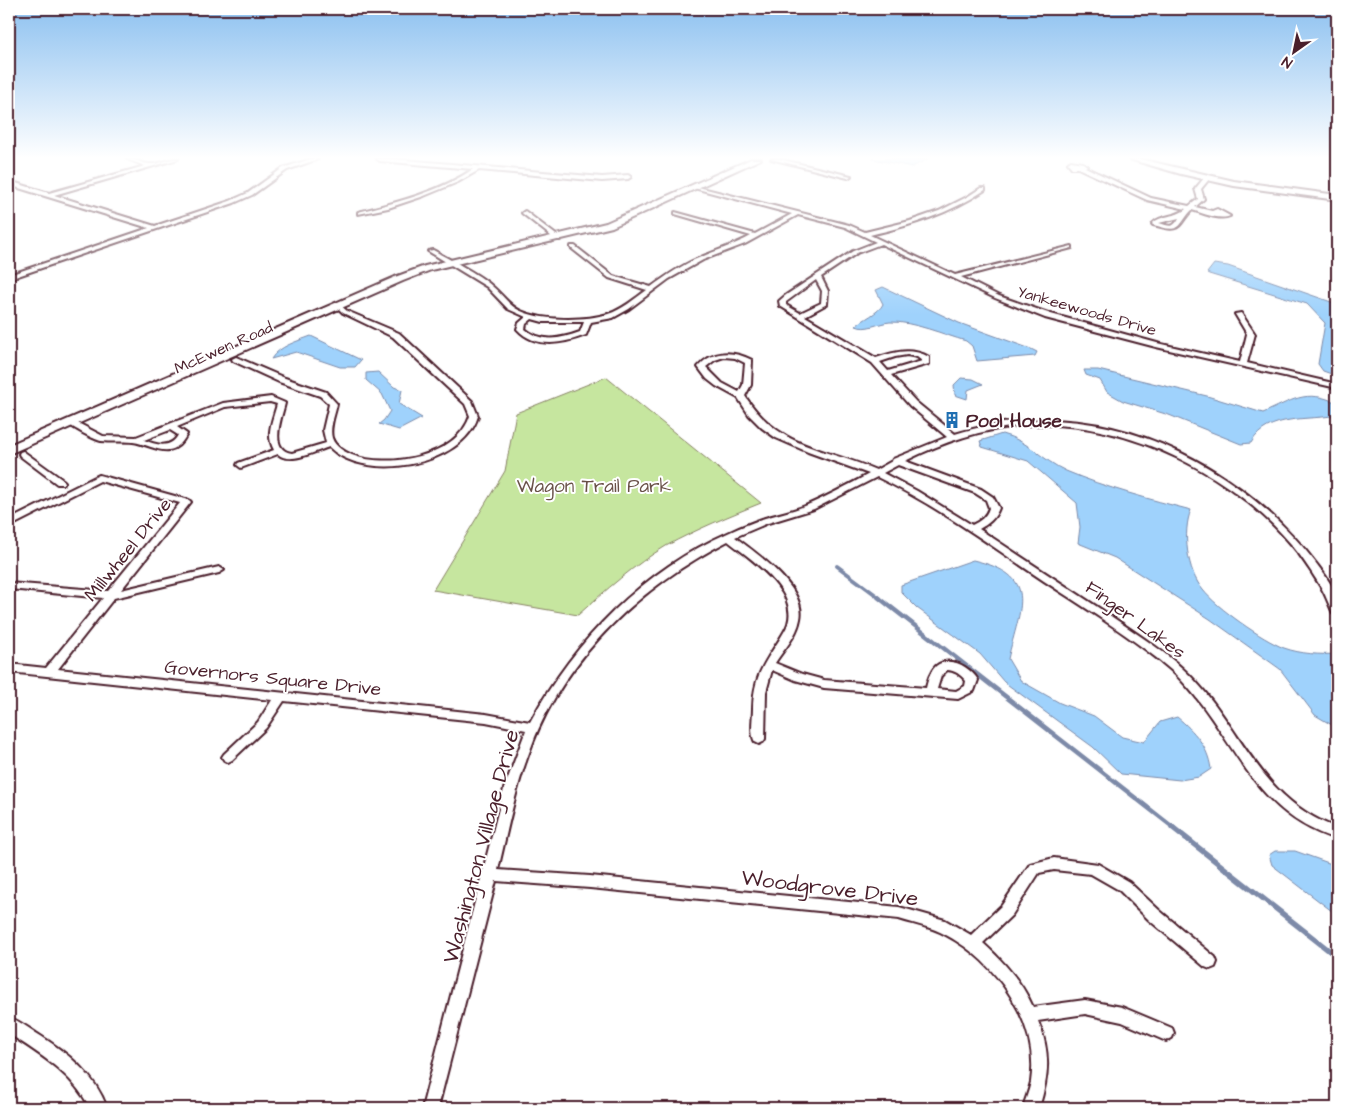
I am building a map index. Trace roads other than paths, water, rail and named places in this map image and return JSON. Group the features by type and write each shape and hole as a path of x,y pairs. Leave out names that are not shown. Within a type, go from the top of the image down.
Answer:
{"street":[{"path":"102,211 156,228"},
{"path":"9,277 205,211"},
{"path":"360,213 369,211"},
{"name":"McEwen Road","path":"9,450 76,425 236,359 342,309 399,278 428,268 558,239 623,220 643,211"},
{"name":"Yankeewoods Drive","path":"790,211 847,226 996,297 1048,316 1107,333 1337,386"},
{"path":"866,234 946,211"},
{"path":"1183,215 1187,211"},
{"path":"1204,211 1212,213"},
{"path":"525,213 558,239"},
{"path":"431,251 488,286 510,308 530,317 555,321 588,320 619,312 650,289 701,259 757,236 797,213"},
{"path":"677,214 757,236"},
{"path":"882,242 855,252 782,300 783,306 875,361 888,373 913,404 954,438"},
{"path":"573,246 611,277 650,289"},
{"path":"954,277 1070,247"},
{"path":"800,316 824,304 825,292 818,277"},
{"path":"236,359 282,380 328,396 333,404 327,433 331,444 344,455 365,463 385,465 413,461 430,456 454,442 469,428 474,416 469,403 396,335 342,309"},
{"name":"McEwen Road","path":"9,460 76,425 342,309"},
{"path":"1238,314 1251,334 1243,365"},
{"path":"530,317 523,323 521,328 527,335 548,340 574,337 583,333 588,320"},
{"path":"875,361 899,354 913,353 926,359 926,362 888,373"},
{"path":"725,355 741,356 749,362 747,384 741,396 722,388 710,378 702,367 709,358 725,355"},
{"name":"Finger Lakes","path":"741,396 762,424 782,439 814,453 875,474 927,500 1106,618 1171,665 1204,699 1273,796 1298,817 1337,834"},
{"path":"137,440 224,405 276,400 281,403 273,440 284,456 292,456 331,444"},
{"name":"Washington Village Drive","path":"430,1108 522,754 532,728 546,702 578,655 614,614 660,576 729,537 765,521 807,509 849,490 896,461 954,438 992,428 1028,422 1057,423 1120,434 1177,454 1232,486 1272,519 1303,554 1326,586 1337,610"},
{"path":"76,425 101,438 137,440 155,448 170,447 180,440 182,434 171,427"},
{"path":"241,465 279,451"},
{"path":"22,454 60,482"},
{"path":"896,461 978,491 990,499 994,508 993,513 982,524 972,529"},
{"name":"Millwheel Drive","path":"9,524 99,478 186,502 113,595 49,672"},
{"path":"729,537 788,590 794,603 796,616 792,629 770,665 761,685 758,739"},
{"path":"9,586 113,595 219,570"},
{"path":"770,665 824,684 930,693"},
{"name":"Governors Square Drive","path":"9,668 280,698 486,718 532,728"},
{"path":"228,757 262,725 280,698"},
{"path":"972,944 1007,910 1035,868 1054,864 1093,868 1124,886 1154,915 1210,962"},
{"name":"Woodgrove Drive","path":"490,875 590,882 899,913 926,920 953,931 972,944 1005,976 1029,1015 1036,1037 1040,1060 1037,1096 1031,1108"},
{"path":"1029,1015 1085,1007 1122,1015 1166,1033"},
{"path":"9,1025 67,1064 84,1083 99,1108"}],"water":[{"path":"1214,264 1228,266 1337,304 1337,376 1323,371 1318,364 1325,323 1307,304 1207,273"},
{"path":"883,287 959,323 1037,352 1035,356 977,361 972,346 966,341 928,329 899,322 890,322 864,328 856,326 881,307 883,304 876,290"},
{"path":"311,336 361,360 355,367 340,367 296,352 271,359 274,354 284,347"},
{"path":"1084,370 1098,370 1207,396 1263,413 1299,398 1307,396 1316,397 1337,403 1337,415 1278,423 1258,433 1251,443 1241,444 1169,415 1123,401 1107,392 1100,380 1086,375"},
{"path":"378,372 394,387 402,390 399,404 422,418 399,430 379,424 390,411 382,394 366,380 366,373"},
{"path":"961,378 973,379 983,384 968,390 967,399 955,395 954,385"},
{"path":"1002,434 1020,441 1057,467 1066,471 1128,493 1191,510 1188,519 1187,540 1193,573 1203,590 1219,606 1264,638 1284,648 1310,654 1337,654 1337,728 1315,715 1280,669 1210,619 1115,558 1078,543 1080,527 1077,503 1028,461 982,447 980,441"},
{"path":"973,560 995,567 1009,575 1017,584 1020,596 1020,609 1008,659 1021,681 1060,703 1094,716 1122,737 1144,742 1160,722 1177,717 1189,728 1203,746 1211,769 1199,777 1180,780 1121,774 1093,747 1004,682 980,654 917,608 901,592 901,585"},
{"path":"1275,851 1295,851 1337,866 1337,915 1272,865 1269,855"}],"waterway":[{"path":"837,566 880,598"},
{"path":"878,597 1174,828"},
{"path":"1172,827 1331,952 1337,953"}],"place":[{"name":"Pool House","path":"952,420"}],"park label":[{"name":"Wagon Trail Park","path":"594,485"}]}
